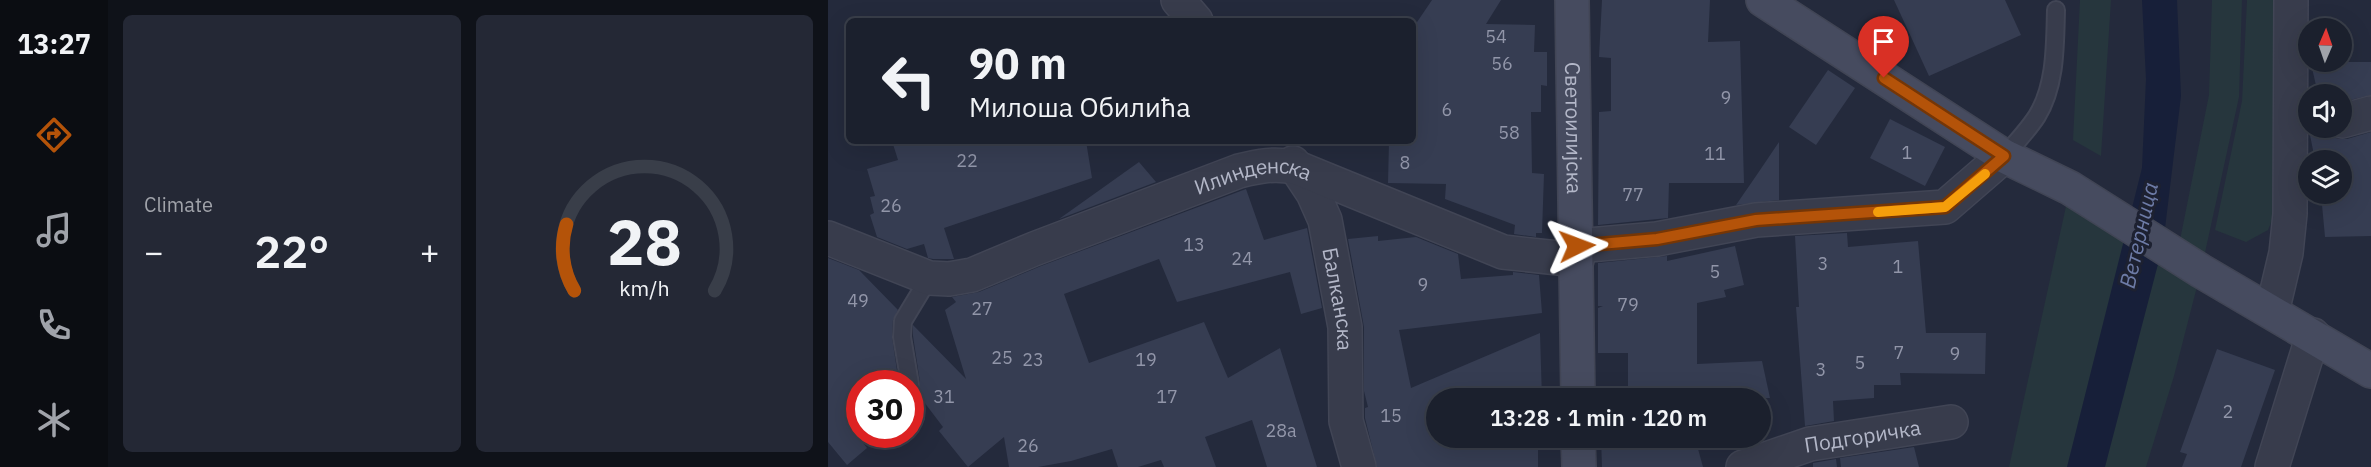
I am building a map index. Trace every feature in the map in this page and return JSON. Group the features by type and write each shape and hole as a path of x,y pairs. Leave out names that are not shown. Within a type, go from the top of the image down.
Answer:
{"street":[{"path":"1178,0 1193,18"},
{"name":"Светоилијска","path":"1572,0 1578,388"},
{"path":"1762,0 2004,156 2070,188 2201,271 2313,334 2371,371"},
{"path":"2291,0 2299,84"},
{"path":"2352,118 2371,113"},
{"path":"2272,312 2286,253 2302,138"},
{"name":"Илинденска","path":"828,238 929,278 949,279 972,275 1239,171 1277,164 1287,154 1503,252 1577,253 1756,220 1945,207 2004,156"},
{"name":"Балканска","path":"1287,154 1313,193 1325,220 1345,327 1346,421 1359,467"},
{"path":"2272,467 2313,334"},
{"name":"Подгоричка","path":"1743,467 1810,444 1951,422"},
{"path":"1578,448 1579,467"}],"lane":[{"path":"2004,156 2038,114 2051,80 2056,10"},
{"path":"907,370 903,346 903,321 929,278"}],"shaded area":[{"path":"2080,0 2111,0 2101,156 2073,140"},
{"path":"2212,0 2242,0 2239,97 2201,271 2174,376 2146,467 2009,467 2070,188 2178,250 2209,95"},
{"path":"2247,0 2276,0 2275,213 2268,230 2246,242 2215,230 2242,101"}],"water":[{"name":"Ветерница","path":"2142,0 2177,0 2181,96 2163,245 2105,467 2067,467 2142,168 2146,79"}],"building":[{"path":"1432,0 1501,0 1486,24 1535,25 1534,52 1547,52 1547,86 1541,85 1541,112 1531,112 1532,173 1544,174 1542,233 1536,233 1536,237 1514,234 1515,225 1445,199 1446,184 1388,183 1389,144 1416,144 1416,24"},
{"path":"1602,0 1710,0 1708,42 1740,41 1744,183 1669,183 1668,218 1598,225 1599,112 1611,111 1611,58 1599,57"},
{"path":"1894,0 2005,0 2021,35 1929,76"},
{"path":"2352,62 2371,62 2371,95 2352,100 2352,84 2316,84 2313,72 2352,72"},
{"path":"1828,70 1855,88 1816,145 1789,127"},
{"path":"1890,119 1945,147 1925,186 1870,158"},
{"path":"2371,132 2371,236 2325,237 2322,204 2352,204 2352,150 2313,150 2311,138 2347,139"},
{"path":"1779,142 1779,200 1736,205 1756,176"},
{"path":"893,144 1086,144 1092,178 944,228 954,259 933,259 928,258 924,244 907,249 877,237 870,215 874,213 870,197 875,196 867,169 898,160"},
{"path":"1139,162 1156,182 1059,219"},
{"path":"1246,189 1264,240 1307,228 1322,308 1301,314 1290,272 1177,302 1159,259 1064,294 1089,363 1204,322 1228,378 1280,348 1317,467 1267,467 1252,420 1205,437 1216,467 1164,467 1161,460 1138,467 1118,467 1112,449 1071,461 1038,467 1009,467 1004,437 968,467 939,431 943,427 924,402 924,370 918,370 913,325 966,379 945,310 956,302 952,297 979,292 1041,266"},
{"path":"1847,233 1848,247 1918,241 1926,333 1986,333 1985,374 1900,373 1901,385 1874,385 1874,398 1833,401 1834,421 1805,426 1796,307 1799,307 1795,236"},
{"path":"1378,236 1378,241 1416,237 1458,254 1461,279 1513,275 1513,272 1539,275 1542,313 1399,330 1411,388 1540,333 1542,388 1426,388 1426,448 1538,448 1538,467 1377,467 1365,418 1365,408 1368,407 1364,391 1364,327 1348,239"},
{"path":"1735,246 1744,285 1724,290 1726,297 1697,303 1697,364 1762,361 1768,388 1628,388 1628,353 1598,353 1598,308 1603,306 1598,306 1598,263 1667,256 1667,261"},
{"path":"828,258 859,270 898,310 893,320 892,337 897,370 846,370 846,448 867,448 847,465 828,442"},
{"path":"2217,349 2275,370 2241,467 2182,467 2187,454 2180,452"},
{"path":"1914,447 1919,467 1841,467 1840,458"},
{"path":"1601,448 1698,448 1703,467 1602,467"},
{"path":"1836,459 1837,467 1813,467 1813,463"}],"slow traffic":[{"path":"1878,212 1945,207 1985,174"}],"route":[{"path":"1577,246 1657,239 1756,220 1945,207 2004,156 1884,78"}]}
